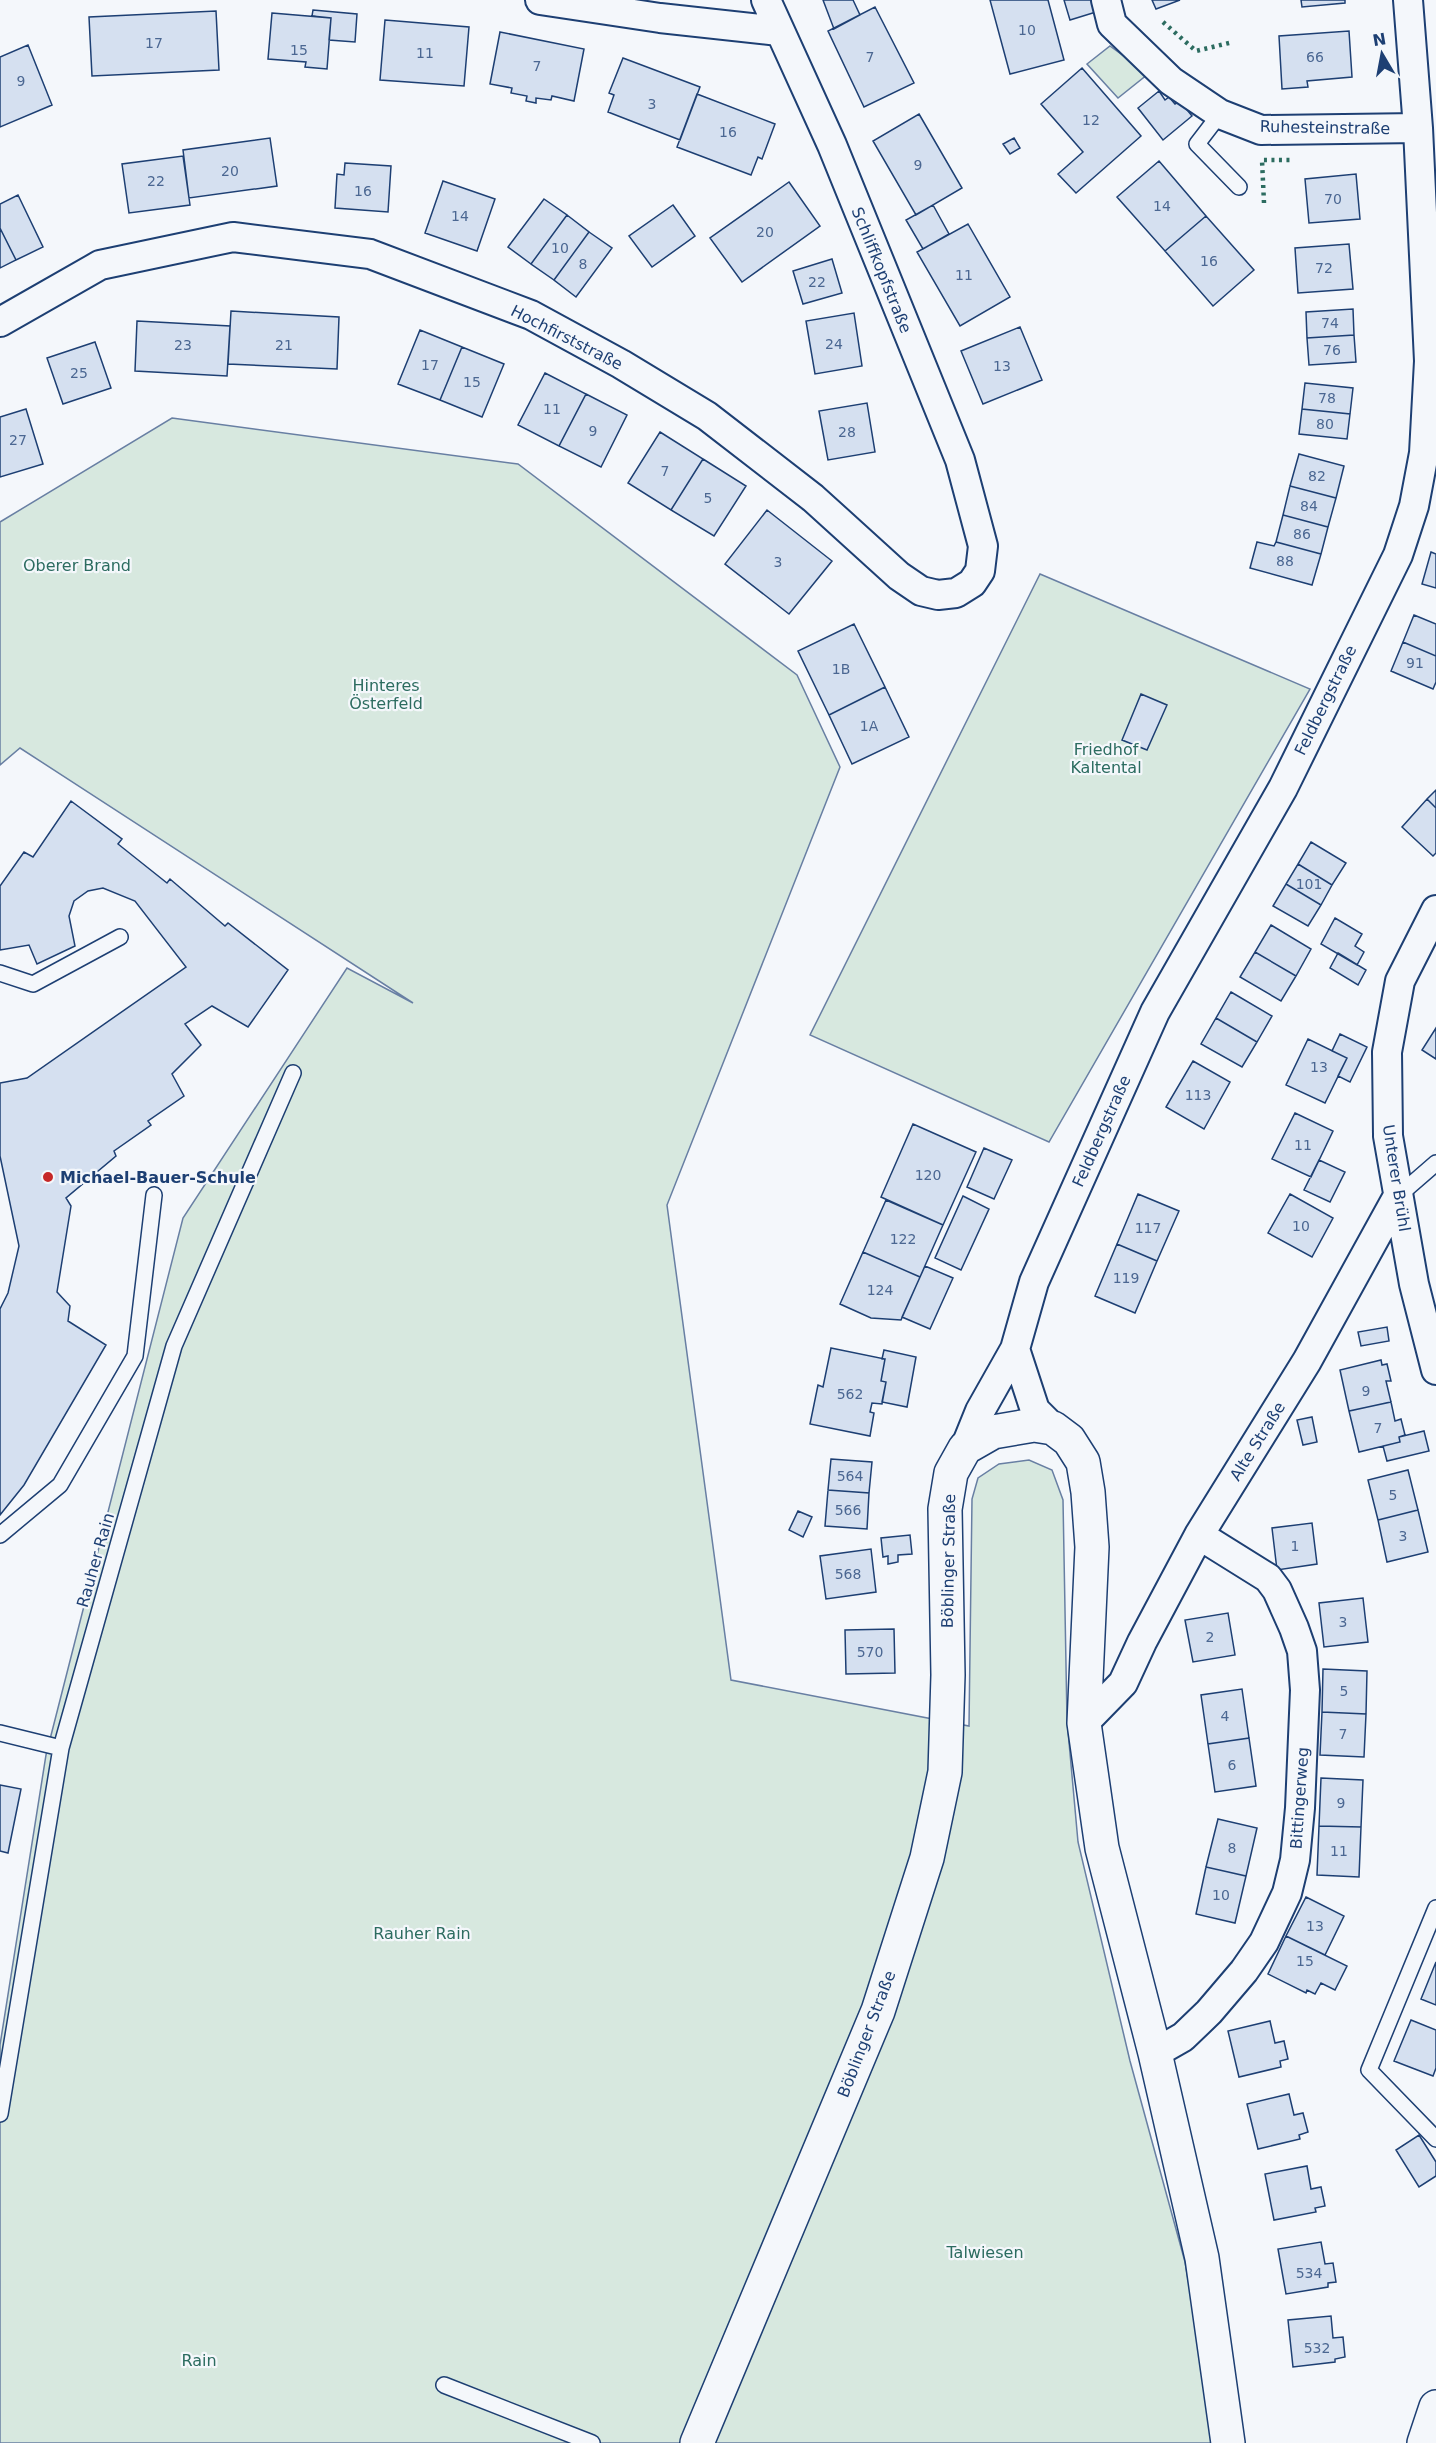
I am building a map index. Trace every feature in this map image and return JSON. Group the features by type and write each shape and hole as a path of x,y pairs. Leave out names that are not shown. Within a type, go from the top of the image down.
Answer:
{"main road":[{"name":"Böblinger Straße","path":"696,2443 878,2011 927,1858 945,1772 948,1675 945,1509 951,1473 965,1449 993,1432 1034,1425 1053,1428"},
{"path":"1053,1428 1069,1440 1083,1462 1088,1492 1092,1547 1084,1723 1102,1848 1155,2053 1202,2258 1228,2443"},
{"path":"1424,2443 1436,2407"}],"street":[{"path":"540,0 660,18 778,31"},
{"name":"Schliffkopfstraße","path":"766,0 778,31 832,145 960,460 983,546"},
{"name":"Ruhesteinstraße","path":"1106,0 1112,24 1171,81 1221,114 1262,130 1418,128"},
{"name":"Feldbergstraße","path":"965,1449 980,1411 1015,1349 1034,1282 1155,1012 1283,788 1398,555 1414,506 1424,453 1429,361 1418,128 1408,0"},
{"name":"Hochfirststraße","path":"0,322 100,265 233,237 370,254 531,315 621,364 707,416 813,498 899,576 921,591 938,595 956,593 972,584 980,571 983,546"},
{"name":"Unterer Brühl","path":"1433,914 1400,981 1387,1052 1388,1136 1414,1284 1436,1370"},
{"name":"Alte Straße","path":"1084,1723 1123,1683 1142,1642 1199,1535 1306,1361 1398,1196"},
{"path":"1015,1349 1035,1410 1053,1428"},
{"name":"Bittingerweg","path":"1155,2053 1183,2037 1209,2012 1244,1971 1264,1942 1287,1893 1295,1860 1300,1808 1305,1690 1302,1651 1294,1628 1277,1590 1268,1578 1199,1535"}],"lane":[{"path":"1221,114 1197,144 1239,187"},
{"path":"0,974 33,984 120,937"},
{"name":"Rauher Rain","path":"0,2114 61,1748 174,1346 293,1073"},
{"name":"Alte Straße","path":"1398,1196 1436,1163"},
{"path":"0,1534 60,1485 135,1356 154,1195"},
{"path":"0,1733 61,1748"},
{"path":"1436,1908 1369,2070 1436,2139"},
{"path":"444,2385 592,2443"}],"green space":[{"path":"1110,46 1148,74 1118,98 1087,64"},
{"name":"Rauher Rain","path":"172,418 518,464 797,675 840,767 667,1205 731,1680 969,1726 972,1499 978,1478 999,1464 1029,1460 1052,1470 1063,1500 1067,1720 1078,1842 1130,2061 1185,2262 1217,2443 0,2443 0,2045 46,1755 183,1218 347,968 413,1003 20,748 0,765 0,522"},
{"name":"Friedhof Kaltental","path":"1040,574 1310,689 1049,1142 810,1035"}],"building":[{"path":"823,0 853,0 860,15 834,29"},
{"path":"990,0 1048,0 1064,60 1010,74"},
{"path":"1064,0 1092,0 1096,12 1070,20"},
{"path":"1152,0 1180,0 1156,9"},
{"path":"1301,0 1345,0 1345,3 1302,7"},
{"path":"875,7 914,83 864,107 828,31"},
{"path":"313,10 357,14 355,42 329,40 331,18 312,16"},
{"path":"216,11 219,70 92,76 89,17"},
{"path":"272,13 331,18 327,69 305,67 306,62 268,59"},
{"path":"385,20 469,27 464,86 380,80"},
{"path":"1349,31 1352,77 1307,81 1308,87 1282,89 1279,36"},
{"path":"500,32 584,49 574,101 552,96 551,100 536,98 536,103 526,101 527,96 511,93 512,88 490,84"},
{"path":"28,45 52,105 0,127 0,57"},
{"path":"623,58 700,87 680,140 608,112 614,95 609,93"},
{"path":"1082,68 1141,136 1076,193 1058,174 1083,152 1041,104"},
{"path":"1159,91 1165,100 1169,97 1175,104 1180,101 1192,116 1163,140 1138,108"},
{"path":"697,94 775,124 762,159 758,157 751,175 677,147"},
{"path":"919,114 962,188 916,215 873,141"},
{"path":"270,138 277,186 189,198 183,150"},
{"path":"1014,138 1020,148 1010,154 1003,144"},
{"path":"183,156 190,205 129,213 122,164"},
{"path":"1159,161 1206,216 1165,251 1117,197"},
{"path":"345,163 391,166 388,212 335,208 337,174 344,175"},
{"path":"1356,174 1360,219 1309,223 1305,179"},
{"path":"443,181 495,199 477,251 425,233"},
{"path":"789,182 820,226 742,282 710,238"},
{"path":"18,195 43,247 16,260 0,228 0,204"},
{"path":"544,199 567,215 531,264 508,247"},
{"path":"673,205 695,236 652,267 629,236"},
{"path":"933,205 949,234 923,249 906,220"},
{"path":"567,215 589,232 554,280 531,264"},
{"path":"1206,216 1254,270 1213,306 1165,251"},
{"path":"968,224 1010,297 960,326 917,252"},
{"path":"0,228 16,260 0,268"},
{"path":"589,232 612,248 576,297 554,280"},
{"path":"1349,244 1353,289 1298,293 1295,248"},
{"path":"832,259 842,293 803,304 793,271"},
{"path":"1353,309 1354,335 1307,338 1306,312"},
{"path":"231,311 339,317 337,369 228,364"},
{"path":"854,313 862,366 815,374 806,321"},
{"path":"137,321 230,326 227,376 135,371"},
{"path":"1020,327 1042,380 983,404 961,351"},
{"path":"420,330 462,347 440,400 398,384"},
{"path":"1354,335 1356,362 1309,365 1307,338"},
{"path":"95,342 111,388 63,404 47,358"},
{"path":"462,347 504,364 482,417 440,400"},
{"path":"545,373 586,394 559,446 518,425"},
{"path":"1305,383 1353,388 1350,414 1302,409"},
{"path":"586,394 627,415 601,467 559,446"},
{"path":"867,403 875,452 828,460 819,411"},
{"path":"26,409 43,464 0,477 0,417"},
{"path":"1302,409 1350,414 1347,439 1299,434"},
{"path":"660,432 703,459 671,510 628,483"},
{"path":"1299,454 1344,466 1336,498 1290,486"},
{"path":"703,459 746,486 714,536 671,510"},
{"path":"1290,486 1336,498 1328,527 1283,515"},
{"path":"767,510 832,561 789,614 725,564"},
{"path":"1283,515 1328,527 1321,554 1276,542"},
{"path":"1257,542 1274,546 1276,542 1321,554 1312,585 1250,568"},
{"path":"1431,552 1436,554 1436,588 1422,584"},
{"path":"1414,615 1436,624 1436,656 1403,642"},
{"path":"854,624 885,687 829,715 798,651"},
{"path":"1403,642 1436,656 1436,682 1433,689 1391,671"},
{"path":"885,687 909,737 852,764 829,715"},
{"path":"1141,694 1167,705 1147,750 1122,740"},
{"path":"1436,790 1436,808 1427,799"},
{"path":"1427,799 1436,808 1436,853 1433,856 1402,827"},
{"name":"Michael-Bauer-Schule","path":"71,801 122,839 118,844 167,883 170,879 225,926 228,923 288,970 248,1027 212,1006 185,1024 201,1045 172,1074 184,1096 148,1121 151,1125 114,1151 116,1156 66,1198 71,1206 57,1292 70,1306 68,1321 106,1345 24,1485 0,1515 0,1309 8,1293 19,1246 0,1156 0,1083 27,1078 186,967 135,901 103,888 88,891 74,901 69,916 75,946 37,964 29,945 0,950 0,886 24,852 33,857"},
{"path":"1311,842 1346,863 1332,885 1298,864"},
{"path":"1298,864 1332,885 1321,905 1286,884"},
{"path":"1286,884 1321,905 1308,926 1273,906"},
{"path":"1335,918 1362,934 1355,946 1364,952 1357,965 1321,944"},
{"path":"1271,925 1311,949 1296,976 1255,952"},
{"path":"1255,952 1296,976 1281,1001 1240,977"},
{"path":"1338,953 1366,970 1358,985 1330,968"},
{"path":"1231,992 1272,1016 1257,1042 1216,1018"},
{"path":"1216,1018 1257,1042 1242,1067 1201,1044"},
{"path":"1436,1028 1436,1059 1422,1050"},
{"path":"1340,1034 1367,1047 1350,1082 1338,1076 1347,1058 1332,1051"},
{"path":"1308,1039 1347,1058 1325,1103 1286,1085"},
{"path":"1193,1061 1230,1082 1204,1129 1166,1107"},
{"path":"1295,1113 1333,1131 1311,1177 1272,1159"},
{"path":"913,1124 976,1152 943,1225 881,1197"},
{"path":"984,1148 1012,1160 994,1199 967,1187"},
{"path":"1319,1160 1345,1172 1330,1202 1304,1190"},
{"path":"1138,1194 1179,1211 1157,1261 1117,1244"},
{"path":"1290,1194 1333,1218 1312,1257 1268,1233"},
{"path":"963,1196 989,1209 961,1270 935,1258"},
{"path":"886,1200 943,1225 920,1277 863,1252"},
{"path":"1117,1244 1157,1261 1135,1313 1095,1296"},
{"path":"863,1252 920,1277 901,1320 871,1318 840,1304"},
{"path":"925,1266 953,1278 930,1329 902,1317"},
{"path":"1387,1327 1389,1341 1361,1346 1358,1332"},
{"path":"831,1348 885,1359 881,1381 886,1382 882,1404 872,1403 870,1412 874,1413 870,1436 810,1424 818,1385 823,1387"},
{"path":"884,1350 916,1357 907,1407 882,1402 886,1382 881,1381 885,1359 882,1359"},
{"path":"1381,1360 1382,1365 1387,1364 1391,1381 1386,1381 1391,1402 1349,1411 1340,1370"},
{"path":"1391,1402 1395,1421 1401,1419 1405,1435 1399,1437 1400,1442 1359,1452 1349,1411"},
{"path":"1312,1417 1317,1442 1303,1445 1297,1420"},
{"path":"1424,1431 1429,1451 1387,1461 1383,1446 1400,1442 1399,1437"},
{"path":"831,1459 872,1462 869,1493 828,1490"},
{"path":"1408,1470 1418,1510 1378,1520 1368,1480"},
{"path":"828,1490 869,1493 867,1529 825,1526"},
{"path":"1418,1510 1428,1552 1387,1562 1378,1520"},
{"path":"798,1511 812,1517 803,1537 789,1530"},
{"path":"1312,1523 1317,1564 1277,1570 1272,1528"},
{"path":"910,1535 912,1554 898,1555 898,1562 888,1564 888,1556 883,1557 881,1538"},
{"path":"871,1549 876,1592 826,1599 820,1556"},
{"path":"1363,1598 1368,1642 1324,1647 1319,1603"},
{"path":"1228,1613 1235,1655 1193,1662 1185,1620"},
{"path":"894,1629 895,1673 846,1674 845,1630"},
{"path":"1323,1669 1367,1671 1366,1714 1322,1712"},
{"path":"1242,1689 1249,1738 1208,1744 1201,1695"},
{"path":"1322,1712 1366,1714 1364,1757 1320,1755"},
{"path":"1249,1738 1256,1786 1215,1792 1208,1744"},
{"path":"1321,1778 1363,1780 1361,1827 1319,1826"},
{"path":"0,1785 21,1789 8,1853 0,1851"},
{"path":"1218,1819 1257,1828 1246,1876 1206,1867"},
{"path":"1319,1826 1361,1827 1359,1877 1317,1875"},
{"path":"1206,1867 1246,1876 1235,1923 1196,1914"},
{"path":"1306,1897 1344,1916 1325,1955 1286,1936"},
{"path":"1286,1936 1347,1966 1335,1990 1321,1983 1315,1994 1307,1990 1306,1993 1268,1974"},
{"path":"1436,1962 1436,2005 1421,1999"},
{"path":"1411,2020 1436,2030 1436,2068 1433,2076 1394,2061"},
{"path":"1270,2021 1275,2043 1284,2041 1288,2059 1280,2061 1281,2067 1239,2077 1228,2031"},
{"path":"1289,2094 1294,2115 1303,2113 1308,2132 1299,2135 1300,2139 1258,2149 1247,2104"},
{"path":"1419,2135 1436,2162 1436,2176 1419,2187 1396,2150"},
{"path":"1307,2166 1311,2189 1321,2187 1325,2206 1315,2208 1316,2212 1274,2220 1265,2174"},
{"path":"1321,2242 1325,2264 1333,2263 1336,2282 1328,2283 1328,2287 1286,2294 1278,2249"},
{"path":"1331,2316 1333,2338 1343,2337 1345,2357 1335,2359 1335,2362 1293,2367 1288,2320"}],"hedge":[{"path":"1163,22 1196,51 1233,42"},
{"path":"1264,203 1262,160 1293,160"}],"place":[{"name":"Michael-Bauer-Schule","path":"48,1177"}],"park label":[{"name":"Oberer Brand","path":"77,565"},
{"name":"Hinteres Österfeld","path":"386,694"},
{"name":"Talwiesen","path":"985,2252"},
{"name":"Rain","path":"199,2360"}]}
